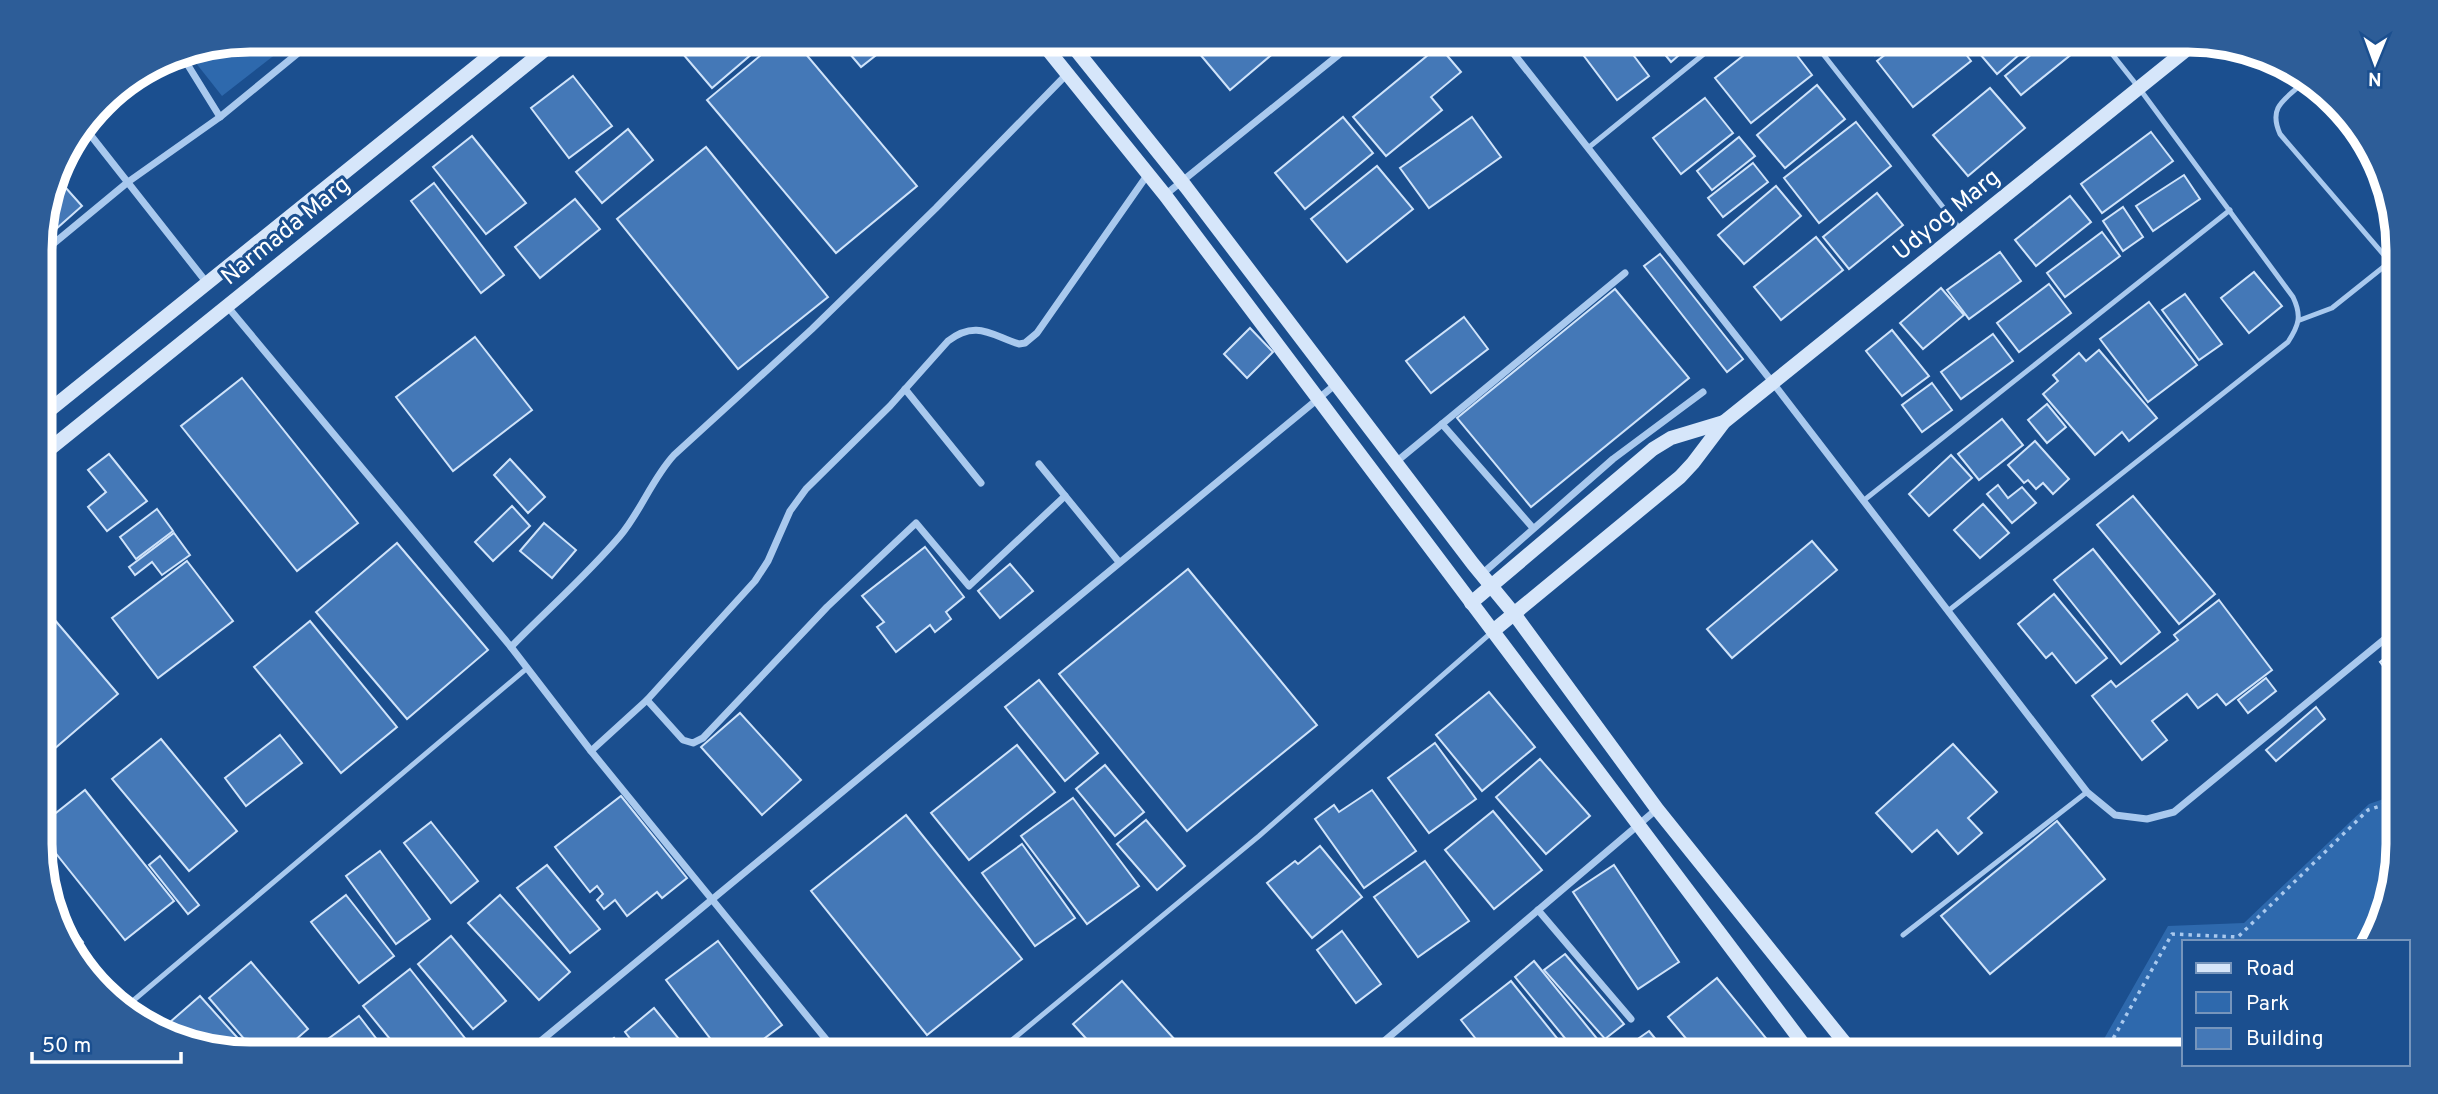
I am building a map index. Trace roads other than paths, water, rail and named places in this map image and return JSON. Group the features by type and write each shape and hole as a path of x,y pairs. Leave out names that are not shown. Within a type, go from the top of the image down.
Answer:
{"main road":[{"name":"Udyog Marg","path":"1493,631 1679,477 1693,464 1724,422 2184,52"},
{"name":"Narmada Marg","path":"53,408 493,53"},
{"name":"Narmada Marg","path":"53,447 541,53"},
{"path":"1050,53 1166,195 1801,1041"},
{"path":"1079,53 1182,181 1395,463 1515,615 1657,809 1844,1041"},
{"name":"Udyog Marg","path":"1471,603 1486,580 1653,449 1671,438 1724,422"}],"street":[{"path":"1166,195 1342,52"},
{"path":"1513,52 1773,383 2087,792 2115,815 2147,819 2174,812 2386,638"},
{"path":"53,245 128,183 220,117 298,53"},
{"path":"187,63 220,117"},
{"path":"511,648 620,535 638,511 664,466 674,455 812,328 936,208 1067,74"},
{"path":"90,134 207,283"},
{"path":"591,751 647,700 755,581 768,561 790,511 806,489 905,389 948,341 958,333 982,330 1020,344 1037,333 1148,174"},
{"path":"1395,463 1625,272"},
{"path":"227,306 511,648 591,751 828,1042"},
{"path":"540,1042 1336,384"},
{"path":"905,389 981,483"},
{"path":"1486,580 1533,528 1613,459 1703,392"},
{"path":"1442,424 1533,528"},
{"path":"1039,464 1119,562"},
{"path":"647,700 683,740 693,743 703,738 827,607 916,523 969,586 1065,496"},
{"path":"1383,1041 1657,809"},
{"path":"1538,910 1630,1018"}],"lane":[{"path":"1588,148 1706,52"},
{"path":"1822,52 1962,230"},
{"path":"1948,611 2288,342 2300,320 2300,310 2293,297 2111,52"},
{"path":"2299,87 2280,104 2275,113 2275,123 2280,134 2386,258"},
{"path":"1863,501 2230,210"},
{"path":"2300,320 2332,308 2386,264"},
{"path":"1010,1042 1259,836 1493,631"},
{"path":"132,1002 526,669"},
{"path":"1903,935 2087,792"}]}
